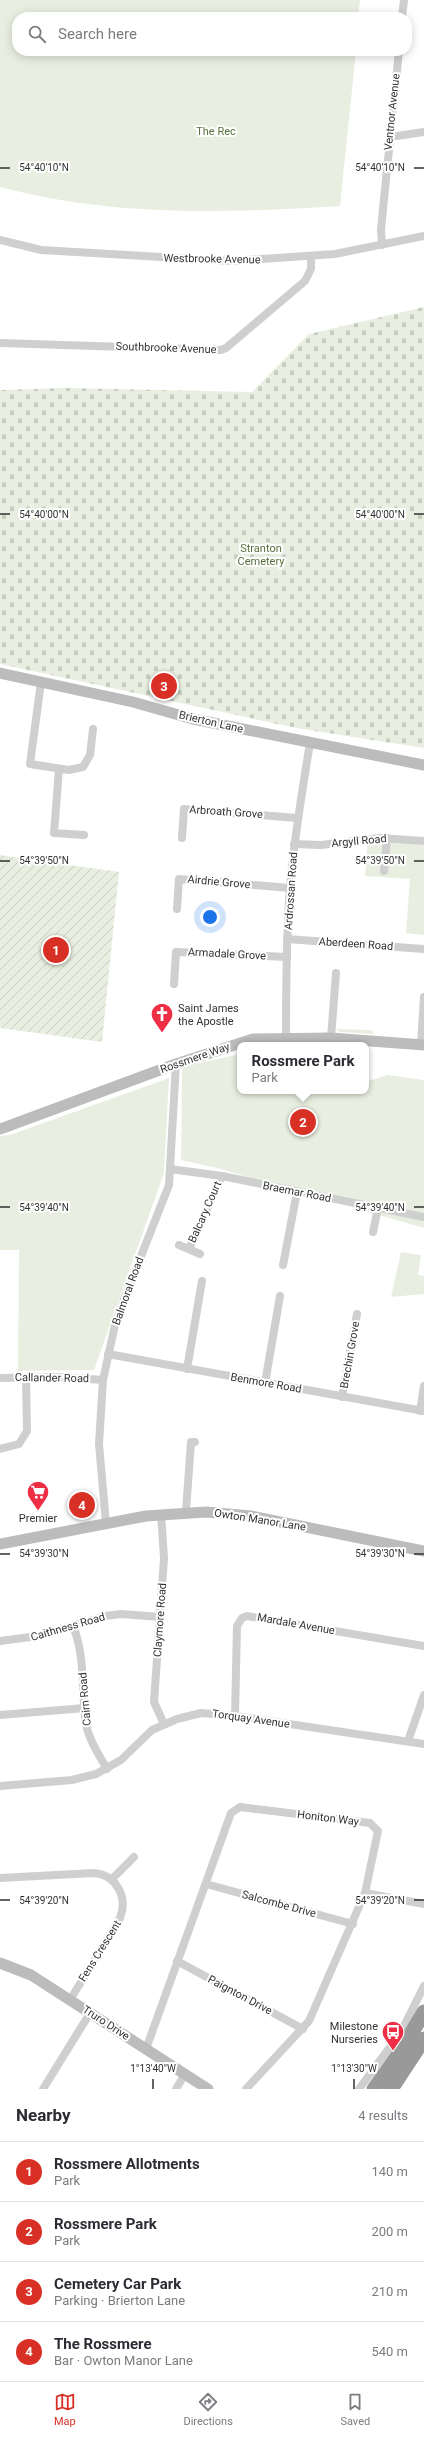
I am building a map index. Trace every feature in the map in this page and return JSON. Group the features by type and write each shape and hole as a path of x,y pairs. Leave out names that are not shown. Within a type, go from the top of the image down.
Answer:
{"highway":[{"path":"374,2089 399,2054 424,2012"},
{"path":"391,2089 424,2039"}],"street":[{"path":"403,12 404,0"},
{"name":"Ventnor Avenue","path":"382,245 381,229 398,56"},
{"path":"390,137 424,132"},
{"name":"Westbrooke Avenue","path":"0,240 41,250 148,258 230,261 311,257 424,236"},
{"name":"Southbrooke Avenue","path":"0,343 221,350 226,348 305,281 311,270 311,257"},
{"name":"Brierton Lane","path":"0,673 133,702 193,718 424,765"},
{"path":"41,682 30,764 59,769 76,770 83,767 90,755 93,729"},
{"name":"Ardrossan Road","path":"286,1039 287,939 290,888 297,818 310,743"},
{"path":"59,769 54,833 84,835"},
{"name":"Arbroath Grove","path":"182,838 184,809 297,818"},
{"name":"Argyll Road","path":"294,844 321,845 365,838 424,841"},
{"path":"384,871 387,838"},
{"name":"Airdrie Grove","path":"177,909 179,879 290,888"},
{"name":"Aberdeen Road","path":"287,939 424,949"},
{"name":"Armadale Grove","path":"174,984 176,952 287,957"},
{"path":"331,1038 336,973"},
{"path":"422,1044 424,996"},
{"name":"Rossmere Way","path":"244,1042 253,1039 331,1038 422,1044"},
{"name":"Rossmere Way","path":"0,1129 176,1064 237,1044"},
{"name":"Balmoral Road","path":"106,1523 99,1444 103,1380 108,1354 132,1276 169,1185 176,1064"},
{"name":"Braemar Road","path":"170,1169 222,1176 424,1217"},
{"name":"Balcary Court","path":"189,1249 222,1176"},
{"path":"283,1266 297,1192"},
{"path":"373,1232 378,1208"},
{"name":"Balcary Court","path":"179,1244 200,1254"},
{"path":"187,1369 202,1281"},
{"path":"265,1383 280,1296"},
{"name":"Brechin Grove","path":"342,1397 357,1314"},
{"name":"Benmore Road","path":"108,1354 422,1411"},
{"path":"0,1449 19,1444 27,1431 26,1377"},
{"name":"Callander Road","path":"0,1378 61,1377 103,1380"},
{"path":"422,1411 424,1386"},
{"path":"186,1511 191,1442 195,1442"},
{"name":"Owton Manor Lane","path":"0,1544 106,1523 186,1511 251,1516 424,1551"},
{"name":"Claymore Road","path":"161,1514 164,1558 154,1702 164,1724"},
{"name":"Caithness Road","path":"0,1641 38,1636 73,1626 92,1618 116,1614 160,1617"},
{"name":"Mardale Avenue","path":"235,1716 237,1626 242,1618 247,1616 424,1646"},
{"name":"Cairn Road","path":"73,1626 79,1640 82,1658 85,1708 89,1734 107,1769"},
{"path":"408,1741 424,1695"},
{"path":"0,1715 85,1708"},
{"name":"Torquay Avenue","path":"0,1786 72,1780 107,1769 131,1752 152,1730 187,1715 201,1713 235,1716 424,1744"},
{"name":"Honiton Way","path":"146,2049 231,1813 240,1807 370,1823 378,1831 365,1893 353,1924 309,2021 246,2089"},
{"path":"0,1878 94,1873 112,1879 134,1857"},
{"name":"Fens Crescent","path":"70,2000 122,1914 121,1897 117,1884 112,1879"},
{"name":"Salcombe Drive","path":"206,1884 353,1924"},
{"path":"365,1893 424,1904"},
{"name":"Paignton Drive","path":"177,1961 303,2029"},
{"name":"Truro Drive","path":"0,1963 31,1976 208,2089"},
{"path":"359,2089 401,2032 424,1986"},
{"path":"43,2089 90,2013"},
{"path":"176,2089 185,2074"}],"green space":[{"name":"The Rec","path":"0,0 360,0 359,12 12,12 12,56 355,56 340,206 211,211 127,208 84,204 42,197 0,187"},
{"name":"Stranton Cemetery","path":"424,307 424,748 296,728 0,664 0,390 65,388 252,392 309,334"},
{"path":"368,838 424,842 424,935 406,933 410,879 365,876"},
{"path":"0,855 119,872 102,1042 0,1028"},
{"path":"336,1029 369,1030 373,1031 373,1034 340,1032"},
{"path":"237,1055 237,1094 369,1094 369,1081 388,1075 424,1080 424,1228 217,1168 181,1160 182,1067"},
{"path":"169,1078 164,1173 94,1370 18,1371 19,1250 0,1250 0,1136 10,1135"},
{"path":"401,1252 421,1255 418,1275 424,1276 424,1294 391,1297"}],"place":[{"name":"Cemetery Car Park","path":"164,686"},
{"name":"Rossmere Allotments","path":"56,950"},
{"name":"Saint James the Apostle","path":"162,1034"},
{"name":"Rossmere Park","path":"303,1122"},
{"name":"The Rossmere","path":"82,1505"},
{"name":"Premier","path":"38,1512"},
{"name":"Milestone Nurseries","path":"393,2052"}]}
